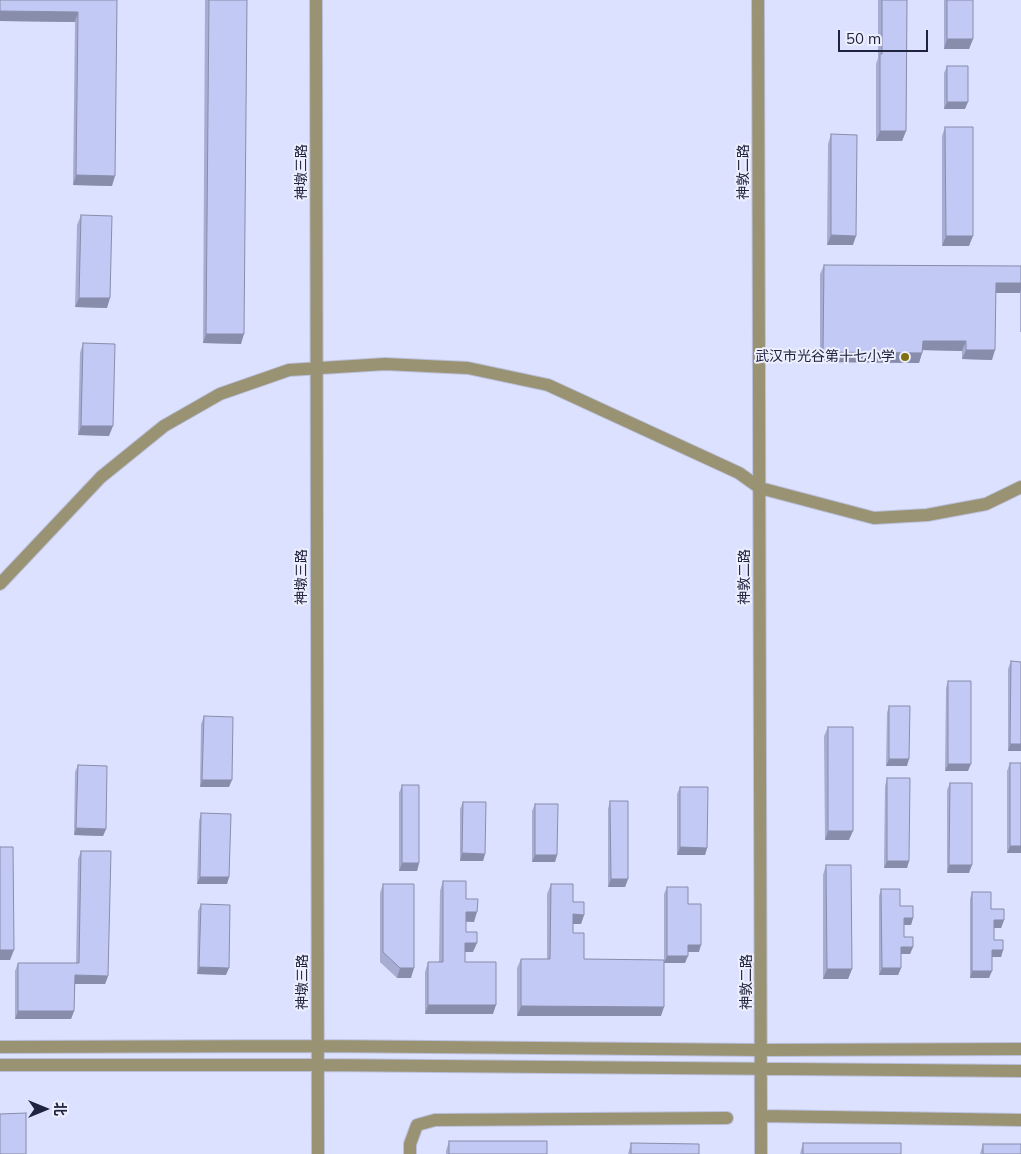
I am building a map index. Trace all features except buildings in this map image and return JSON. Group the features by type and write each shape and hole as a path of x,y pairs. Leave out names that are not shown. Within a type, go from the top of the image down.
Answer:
{"street":[{"name":"神墩三路","path":"316,0 318,1154"},
{"name":"神敦二路","path":"758,0 761,1154"},
{"path":"0,584 101,477 164,426 220,394 289,370 385,364 468,368 548,386 739,473 760,488 874,518 927,515 986,504 1021,487"},
{"path":"0,1047 318,1046 762,1050 1021,1049"},
{"path":"0,1065 318,1065 1021,1071"},
{"path":"761,1116 1021,1120"},
{"path":"410,1154 410,1144 417,1125 435,1120 728,1118"}],"place":[{"name":"武汉市光谷第十七小学","path":"905,357"}]}
